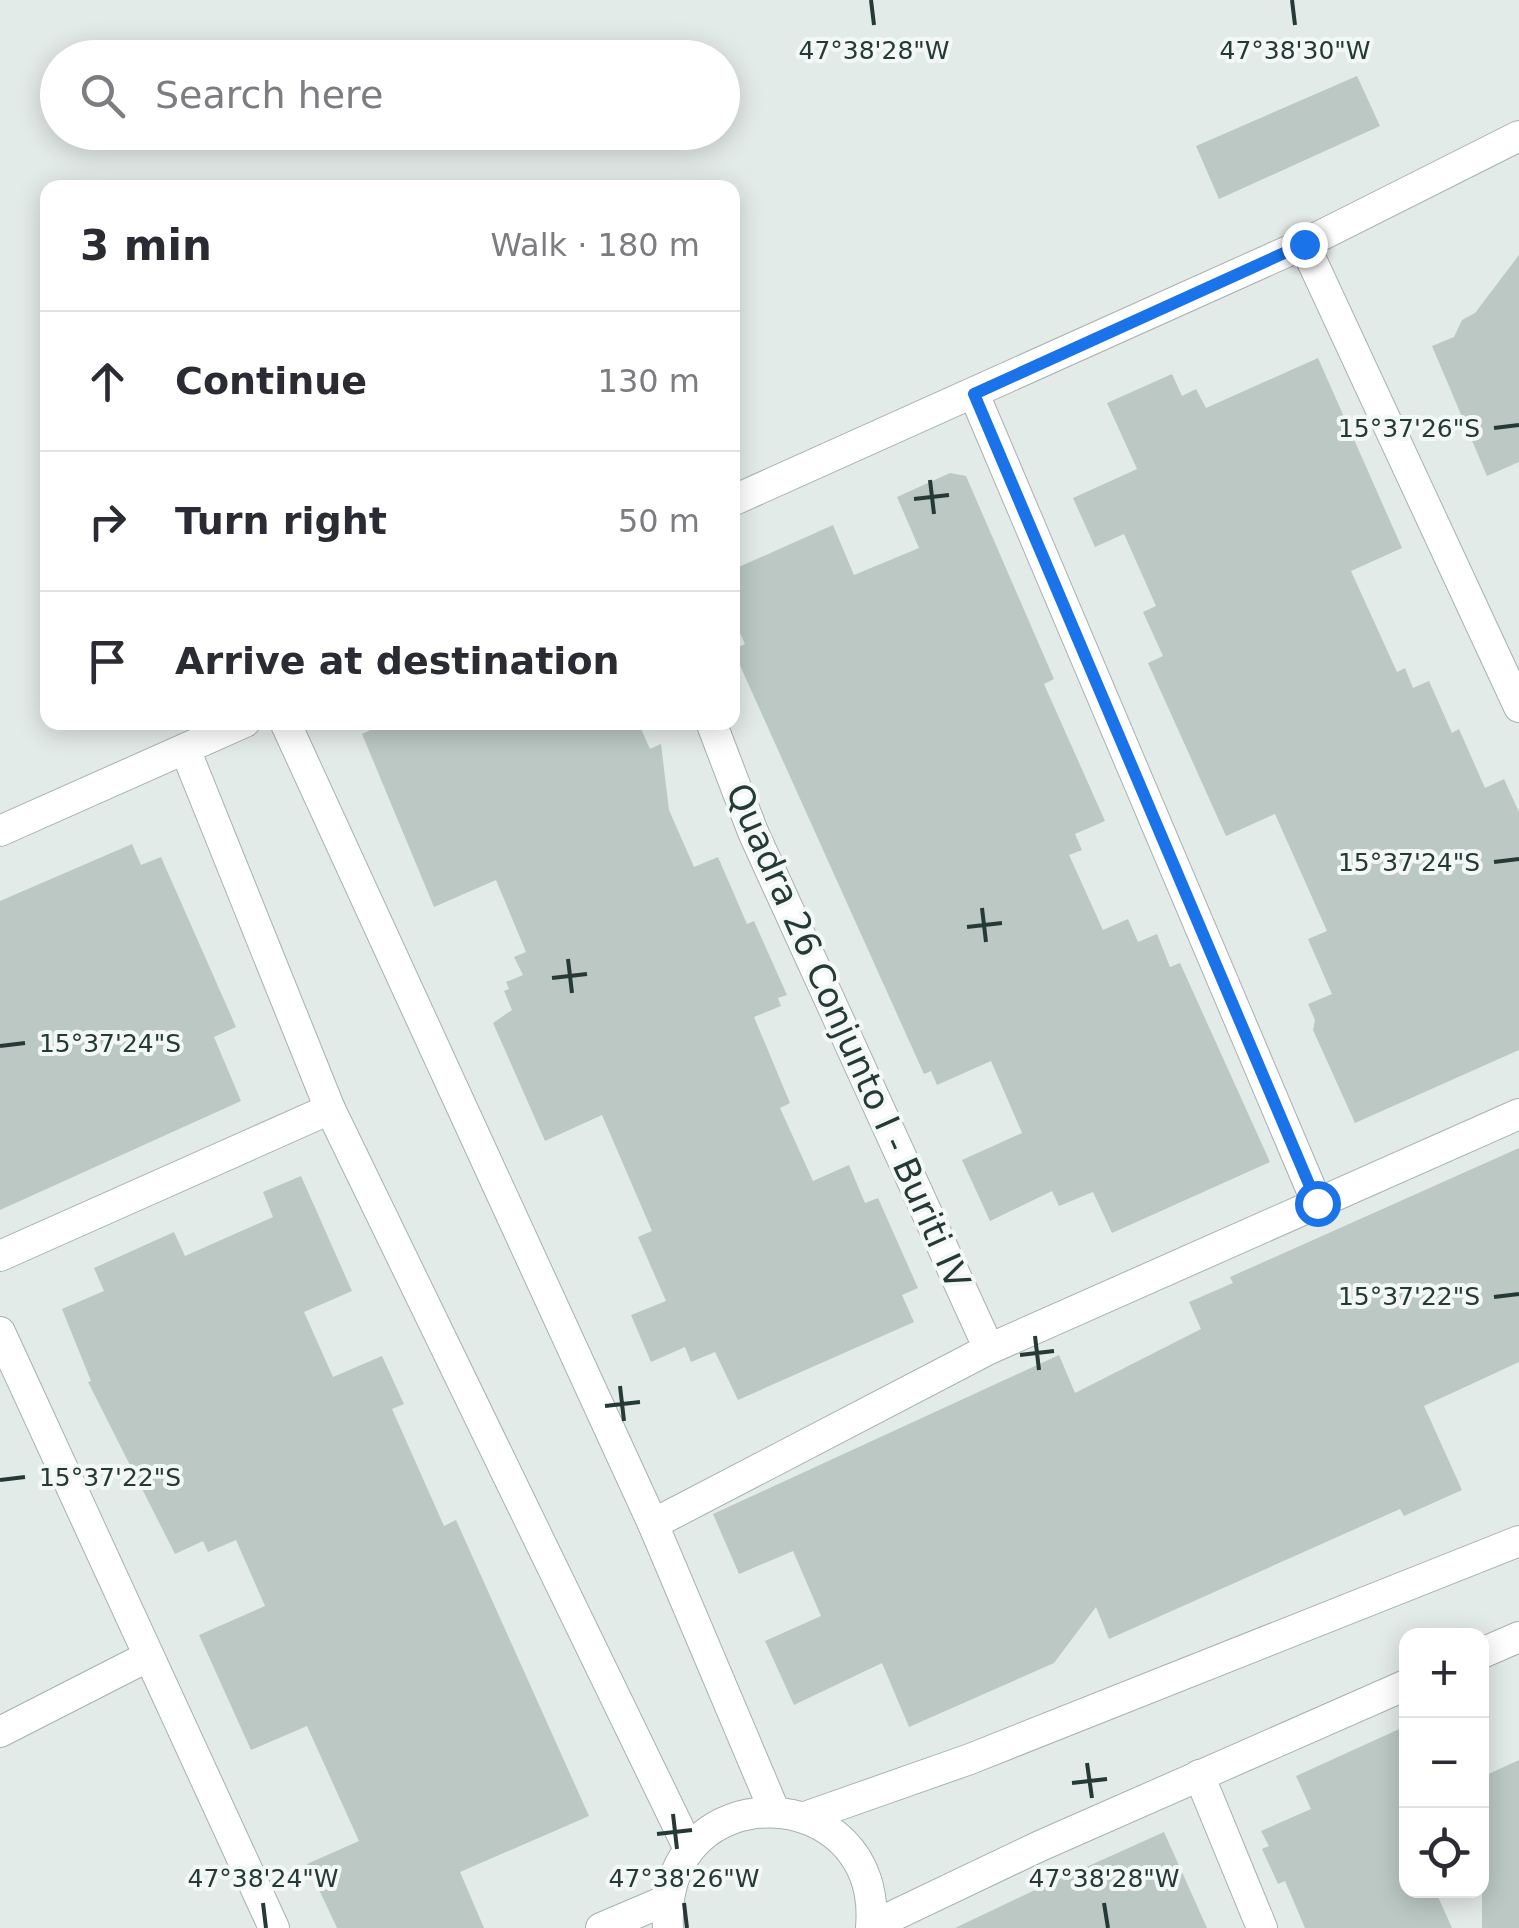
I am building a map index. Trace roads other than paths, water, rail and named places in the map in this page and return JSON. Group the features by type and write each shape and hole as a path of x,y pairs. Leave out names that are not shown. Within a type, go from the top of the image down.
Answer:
{"street":[{"path":"740,497 1304,244 1519,136"},
{"path":"1304,244 1519,707"},
{"path":"974,394 1317,1203"},
{"path":"0,831 226,730"},
{"path":"289,730 653,1524 774,1810"},
{"name":"Quadra 26 Conjunto I - Buriti IV","path":"714,730 753,832 988,1349"},
{"path":"184,749 330,1109 688,1849"},
{"path":"0,1256 330,1109"},
{"path":"653,1524 988,1349 1519,1114"},
{"path":"0,1332 274,1928"},
{"path":"805,1817 970,1759 1519,1541"},
{"path":"1489,1650 1519,1637"},
{"path":"0,1732 149,1656"},
{"path":"601,1928 668,1914 688,1849 712,1827 741,1814 774,1810 805,1817 835,1833 857,1860 870,1892 871,1927 1399,1688"},
{"path":"1198,1776 1262,1928"}]}
